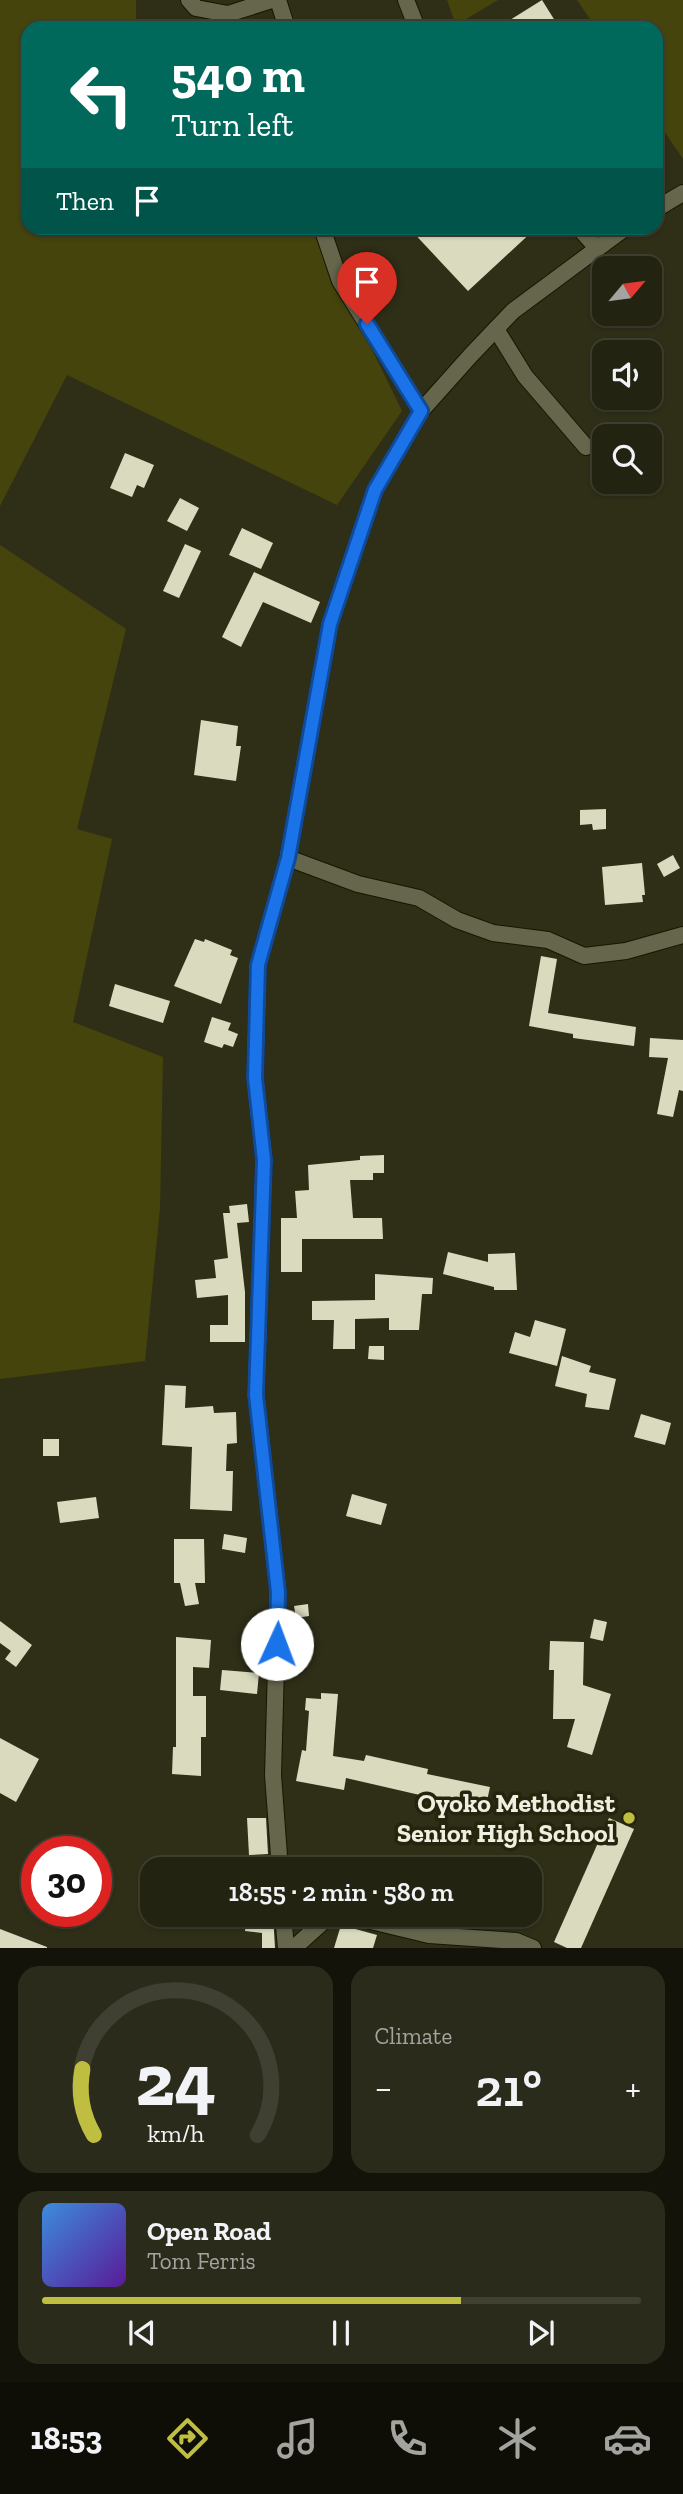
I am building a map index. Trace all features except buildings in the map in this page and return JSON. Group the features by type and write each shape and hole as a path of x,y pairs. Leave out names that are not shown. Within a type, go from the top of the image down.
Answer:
{"street":[{"path":"190,0 196,8 228,14 272,0"},
{"path":"278,0 285,21"},
{"path":"406,0 414,21"},
{"path":"663,205 683,193"},
{"path":"325,235 341,281 421,411"},
{"path":"585,235 597,248"},
{"path":"279,1857 273,1775 278,1592 256,1395 264,1160 255,1078 258,965 288,858 330,624 375,490 421,411 513,311 615,235"},
{"path":"496,330 525,376 586,447"},
{"path":"288,858 358,884 419,898 457,920 493,933 548,940 584,956 626,951 683,935"},
{"path":"284,1927 286,1948"},
{"path":"293,1948 317,1927"},
{"path":"395,1927 429,1935 516,1941 533,1948"}],"shaded area":[{"path":"0,0 136,0 136,21 21,21 21,235 316,235 402,411 337,505 67,375 0,506"},
{"path":"447,0 498,0 463,21 455,21"},
{"path":"577,0 683,0 683,159 663,129 663,21 591,21"},
{"path":"0,545 126,629 77,829 112,839 73,1022 163,1057 160,1208 145,1361 0,1379"}],"place":[{"name":"Oyoko Methodist Senior High School","path":"629,1818"}],"route":[{"path":"277,1644 278,1592 256,1395 264,1160 255,1078 258,965 288,858 330,624 375,490 421,411 367,324"}]}
